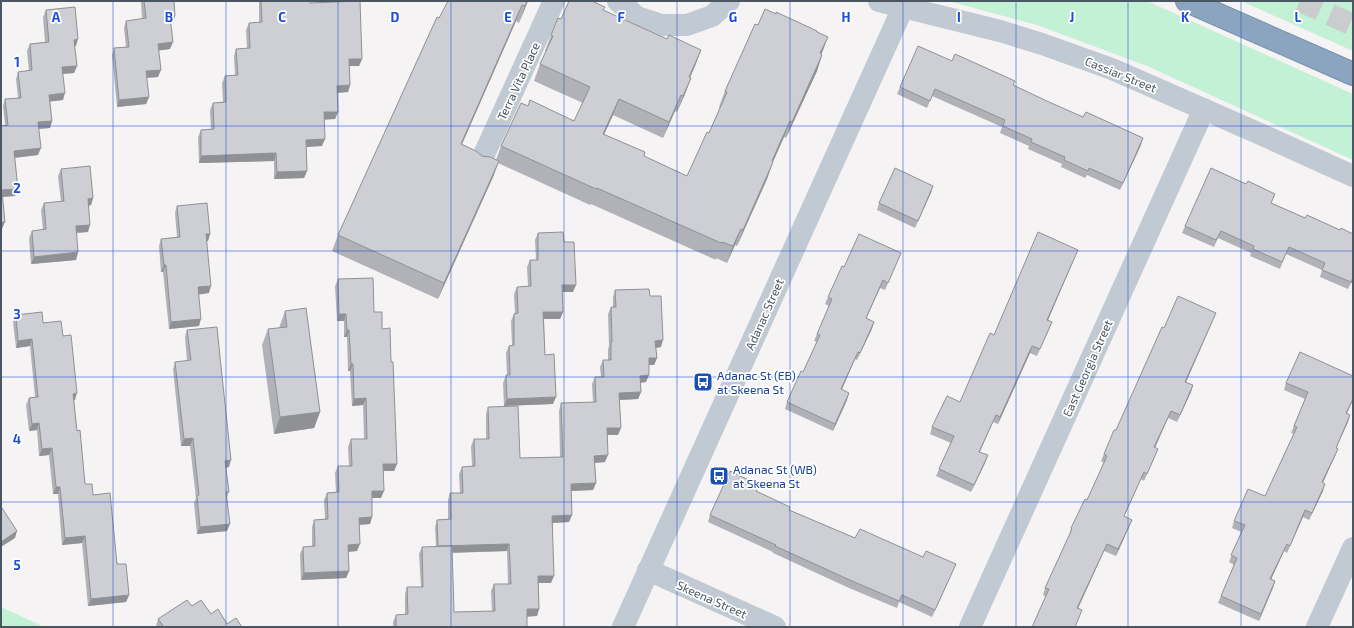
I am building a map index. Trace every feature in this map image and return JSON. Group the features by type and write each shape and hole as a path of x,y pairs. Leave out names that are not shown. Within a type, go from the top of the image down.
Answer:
{"highway":[{"path":"1187,1 1353,74"}],"street":[{"name":"Terra Vita Place","path":"481,162 554,1"},
{"path":"618,1 637,17 661,25 687,25 712,16 729,1"},
{"name":"Cassiar Street","path":"879,1 904,4 1000,31 1049,46 1112,69 1353,176"},
{"name":"Adanac Street","path":"623,627 904,4"},
{"name":"East Georgia Street","path":"970,627 1204,109"},
{"path":"1317,627 1353,548"},
{"name":"Skeena Street","path":"648,570 775,627"}],"green space":[{"path":"948,1 1147,1 1353,94 1353,160 1147,66 1037,25"},
{"path":"1241,1 1353,1 1353,51"},
{"path":"1,607 44,627 1,627"}],"building":[{"path":"144,1 174,1 175,16 170,16 173,42 158,44 161,70 146,71 149,97 119,100 114,48 129,47 126,21 146,18"},
{"path":"261,1 310,1 310,3 360,1 362,59 349,59 350,85 337,86 338,112 324,112 325,139 306,140 307,171 277,172 276,153 201,156 201,130 214,129 213,103 226,102 225,76 238,75 236,49 250,48 249,23 262,22"},
{"path":"448,1 527,1 525,6 522,5 461,144 476,151 482,156 490,157 499,161 444,283 338,235 437,17 439,18"},
{"path":"569,1 592,1 605,7 603,10 667,39 669,35 701,50 689,77 691,78 683,96 681,95 669,122 619,99 603,134 645,152 644,156 687,176 707,132 709,133 727,92 725,91 755,24 758,25 765,9 776,14 776,12 828,37 820,53 822,55 792,122 790,121 779,145 743,230 741,229 733,246 722,242 721,243 501,146 521,103 528,106 530,100 574,121 590,87 540,64 553,36 551,35 558,18 561,19"},
{"path":"75,7 78,39 74,40 77,66 62,67 65,93 49,95 52,121 38,122 41,148 14,151 18,189 1,190 1,126 8,125 5,99 21,98 18,72 32,70 30,44 49,42 46,10"},
{"path":"918,46 952,61 955,54 1015,81 1013,85 1049,102 1083,117 1086,112 1143,138 1123,183 1089,168 1088,171 1064,160 1065,157 1031,142 1032,139 1003,126 1005,120 935,89 930,101 900,87"},
{"path":"90,166 93,198 88,199 90,225 76,226 78,252 34,257 32,231 46,229 44,203 64,201 61,169"},
{"path":"895,168 933,186 918,221 879,203"},
{"path":"1211,168 1246,184 1248,181 1275,194 1271,203 1305,218 1307,215 1340,230 1341,228 1353,234 1353,278 1351,282 1322,270 1325,263 1289,247 1282,262 1253,249 1254,246 1221,231 1216,240 1185,226"},
{"path":"2,191 5,222 1,222"},
{"path":"207,203 210,234 206,234 211,286 198,287 201,319 171,322 166,265 164,265 161,239 180,237 177,206"},
{"path":"563,232 564,242 574,242 576,285 562,285 563,312 543,312 545,355 554,354 556,397 507,399 506,375 510,375 509,346 514,345 514,314 518,313 517,287 531,286 530,260 538,260 538,233"},
{"path":"1038,232 1078,250 1047,320 1052,322 1040,349 1032,346 1000,417 996,415 979,452 988,455 974,485 939,469 954,436 932,427 947,396 960,402 990,333 994,335"},
{"path":"859,234 901,253 888,283 883,280 866,318 874,322 841,389 849,393 835,424 787,402 820,335 817,334 832,299 828,297"},
{"path":"373,278 374,312 382,312 382,329 390,328 391,362 393,362 397,464 383,464 384,491 372,491 372,517 359,518 360,544 348,545 349,571 304,573 303,547 315,546 314,520 328,519 327,493 339,492 338,466 352,466 351,439 367,439 366,398 354,399 353,364 351,364 349,330 347,330 346,314 339,314 338,279"},
{"path":"649,289 650,296 661,296 663,340 655,341 657,358 649,358 649,375 640,376 641,392 619,393 621,428 607,428 608,455 594,456 596,483 571,484 572,515 552,516 554,576 538,576 539,609 527,609 527,627 396,627 396,615 408,614 407,587 423,587 422,547 452,546 454,612 495,611 494,584 511,584 509,544 438,546 437,520 451,519 450,493 463,493 462,467 475,466 474,439 489,439 488,407 518,406 520,458 563,457 561,403 596,402 595,377 604,377 603,360 611,360 611,307 616,307 615,290"},
{"path":"1178,296 1216,313 1185,382 1193,385 1180,415 1171,411 1154,447 1158,449 1147,474 1144,472 1124,516 1132,520 1118,549 1107,544 1077,608 1082,610 1075,627 1032,627 1049,589 1045,588 1072,529 1071,528 1085,499 1087,500 1107,456 1104,454 1114,430 1116,430 1162,327 1164,328"},
{"path":"306,308 320,412 280,417 268,329 287,327 285,311"},
{"path":"42,312 43,323 61,321 63,336 71,335 77,393 73,394 77,431 80,430 85,484 92,484 93,495 110,493 117,564 126,564 129,595 91,599 85,536 65,538 60,487 56,487 52,448 42,449 39,423 32,424 29,398 38,397 32,339 18,341 16,315"},
{"path":"217,327 231,460 225,461 229,492 226,492 230,524 200,527 197,496 199,495 193,438 184,439 175,362 191,360 187,330"},
{"path":"1300,352 1353,376 1353,399 1346,413 1350,415 1336,448 1338,449 1322,482 1325,484 1312,513 1305,510 1290,546 1287,544 1270,579 1275,581 1261,614 1221,596 1237,558 1231,555 1245,525 1234,521 1248,489 1265,496 1297,427 1294,426 1308,392 1286,383"},
{"path":"730,471 759,485 756,491 790,507 789,510 855,538 860,529 923,557 926,551 956,564 935,610 902,595 899,601 775,546 776,545 710,515"},
{"path":"2,508 17,531 1,542 1,509"},
{"path":"187,600 192,606 201,600 211,614 218,609 227,624 236,618 242,627 164,627 158,619"}],"tunnel":[{"path":"1300,1 1353,25"}],"place":[{"name":"Adanac St (EB) at Skeena St","path":"703,382"},
{"name":"Adanac St (WB) at Skeena St","path":"719,476"}]}
